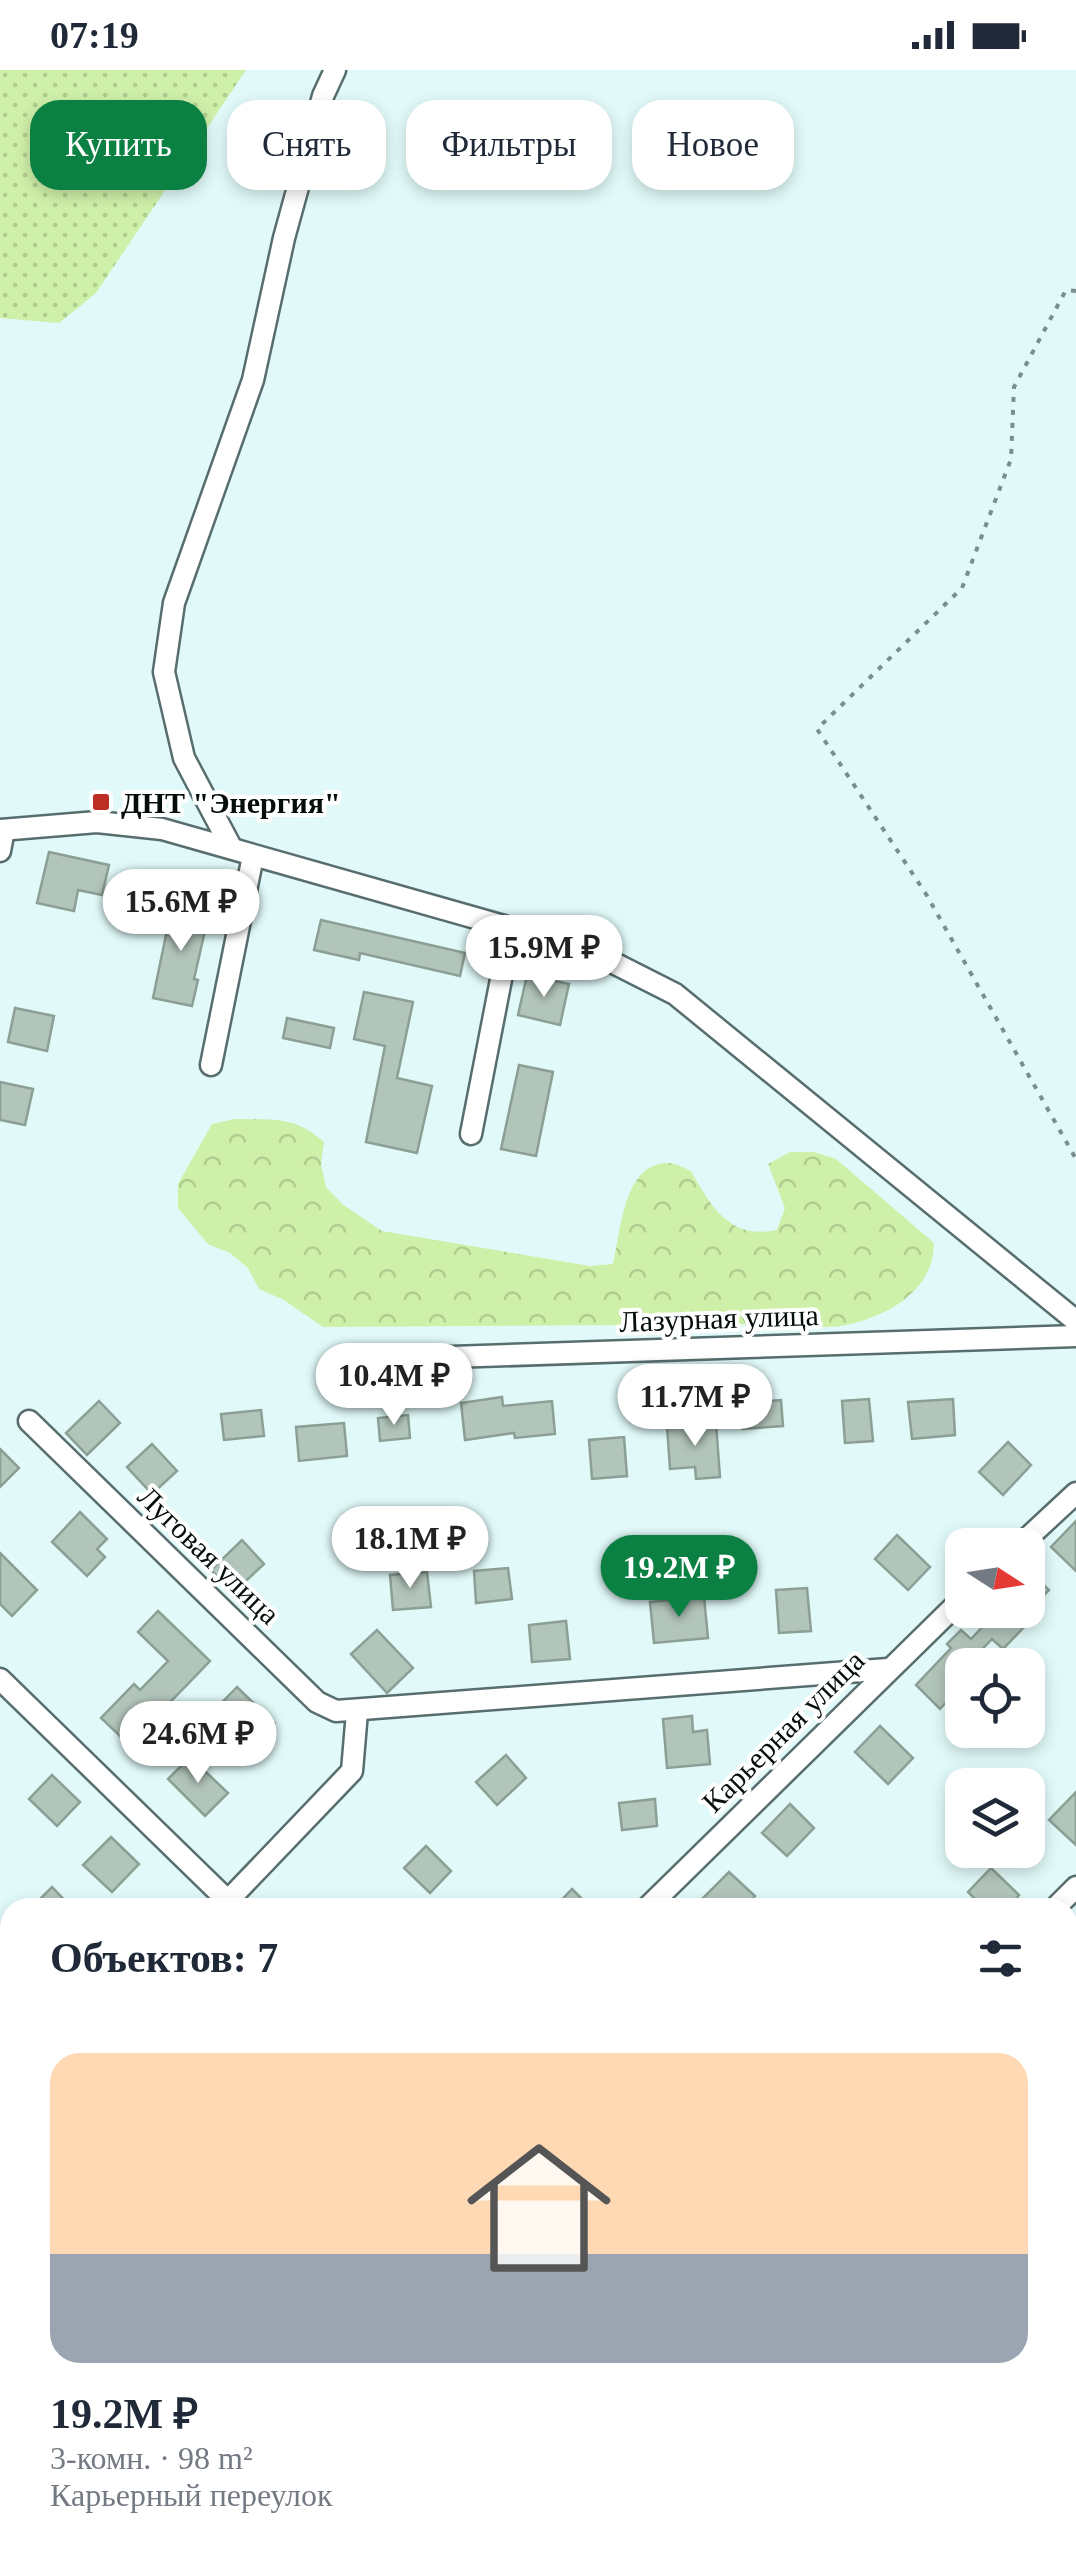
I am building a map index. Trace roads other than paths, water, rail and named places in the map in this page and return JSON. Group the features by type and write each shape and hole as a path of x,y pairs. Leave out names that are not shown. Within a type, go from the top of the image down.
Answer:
{"street":[{"path":"231,846 184,758 164,672 174,603 253,380 284,238 323,96 334,70"},
{"path":"1,837 97,822 162,829 588,950 675,994 1076,1321"},
{"path":"210,1065 254,856"},
{"path":"471,1134 511,928"},
{"name":"Лазурная улица","path":"363,1360 1076,1336"},
{"name":"Луговая улица","path":"29,1421 318,1702 336,1711 357,1712"},
{"path":"1038,1528 1076,1493"},
{"name":"Карьерная улица","path":"657,1898 945,1615"},
{"path":"231,1898 352,1771 357,1712 888,1669"},
{"path":"0,1679 219,1898"}],"place":[{"name":"ДНТ \"Энергия\"","path":"101,802"}]}
